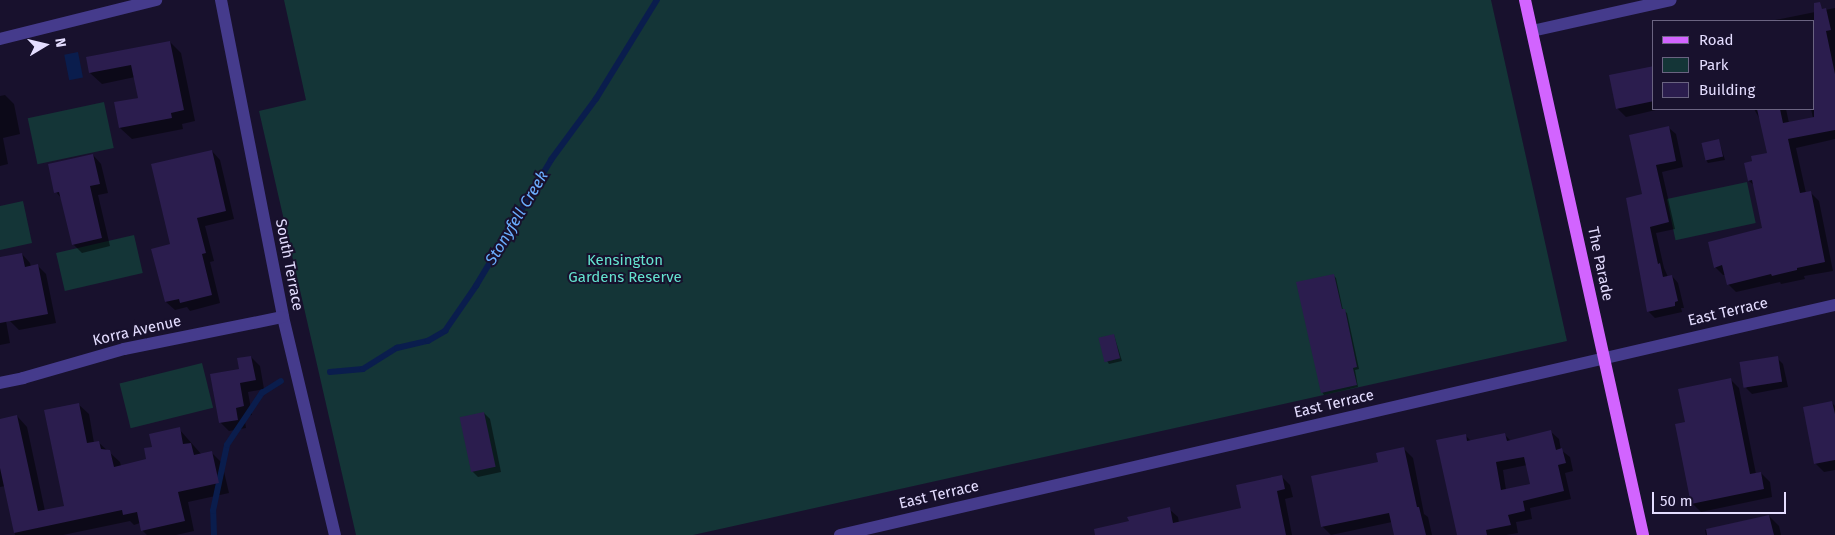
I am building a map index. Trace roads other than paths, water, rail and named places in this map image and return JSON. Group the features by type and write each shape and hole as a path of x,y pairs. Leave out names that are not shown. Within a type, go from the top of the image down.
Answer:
{"main road":[{"name":"The Parade","path":"1525,0 1643,535"}],"street":[{"path":"0,39 156,0"},
{"name":"South Terrace","path":"221,0 283,317 335,535"},
{"path":"1532,31 1671,0"},
{"name":"East Terrace","path":"840,535 1835,305"},
{"name":"Korra Avenue","path":"0,383 24,378 124,349 283,317"}],"water":[{"path":"78,52 83,78 69,80 64,55"}],"waterway":[{"name":"Stonyfell Creek","path":"330,372 363,369 397,348 428,341 445,331 476,286 551,160 596,99 657,0"},
{"name":"Stonyfell Creek","path":"214,535 213,511 227,445 262,393 281,381"}],"park label":[{"name":"Kensington Gardens Reserve","path":"625,268"}]}
